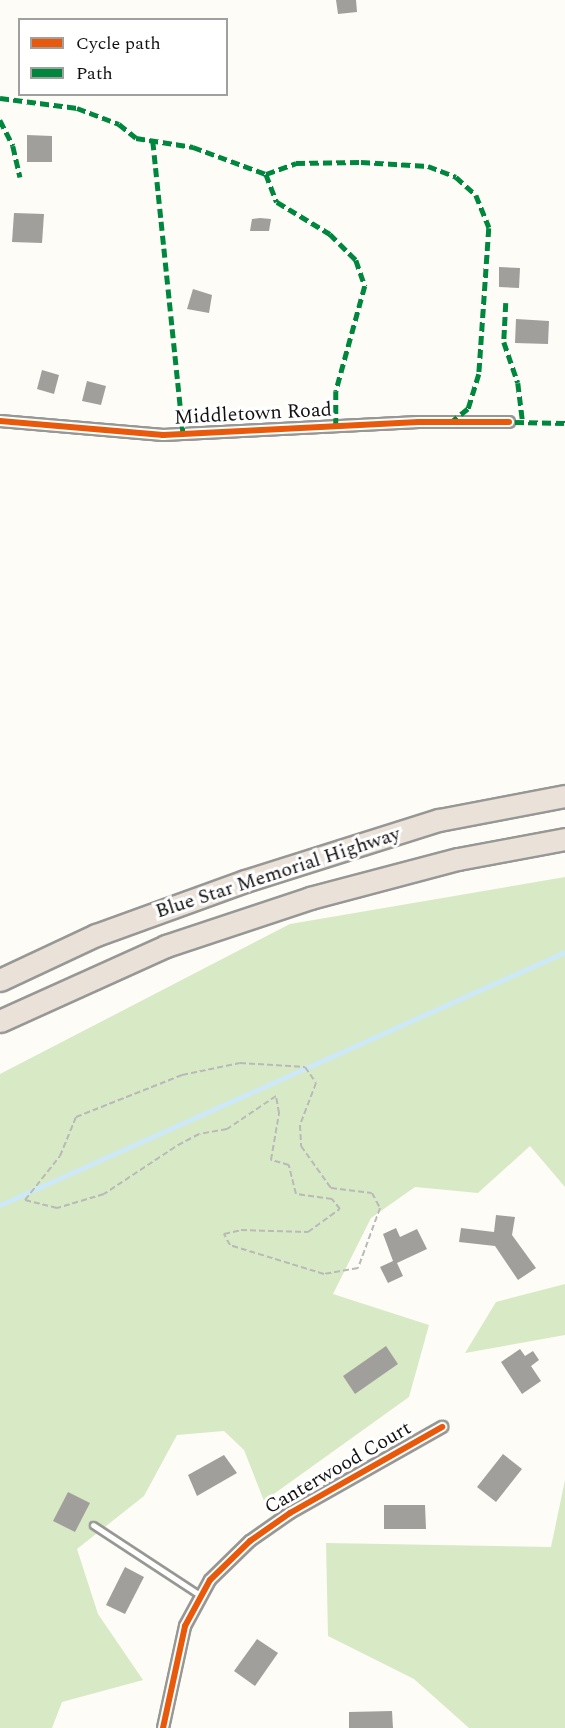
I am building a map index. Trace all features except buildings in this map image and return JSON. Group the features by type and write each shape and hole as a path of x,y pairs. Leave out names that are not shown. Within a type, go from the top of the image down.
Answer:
{"highway":[{"name":"Blue Star Memorial Highway","path":"0,980 96,935 245,881 440,820 565,796"},
{"name":"Blue Star Memorial Highway","path":"0,1021 166,946 310,898 458,859 565,839"}],"street":[{"name":"Middletown Road","path":"0,421 164,435 419,422 509,422"},
{"name":"Canterwood Court","path":"163,1728 185,1626 210,1580 250,1541 290,1513 442,1427"}],"lane":[{"path":"93,1525 201,1596"}],"path":[{"path":"240,1063 305,1067 316,1083 300,1125 301,1146 331,1188 372,1193 380,1208 358,1268 324,1274 230,1245 224,1234 241,1230 308,1232 340,1209 332,1199 296,1194 289,1165 271,1160 279,1113 276,1096 227,1129 199,1134 183,1143 104,1194 57,1208 25,1200 60,1156 76,1117 182,1075 240,1063"}],"green space":[{"path":"565,877 565,1187 530,1146 478,1193 415,1187 371,1218 333,1294 429,1325 409,1397 264,1501 244,1450 224,1431 177,1435 144,1496 77,1549 98,1614 143,1680 62,1702 52,1728 0,1728 0,1074 290,924"},
{"path":"565,1284 565,1335 465,1353 496,1302"},
{"path":"565,1480 565,1728 469,1728 414,1679 328,1636 326,1543 551,1547"}],"waterway":[{"path":"0,1205 565,952"}],"marked path":[{"path":"0,98 77,108 119,124 136,138 193,147 266,174 296,163 361,162 428,166 456,177 476,195 489,228 479,374 468,409 453,421"},
{"path":"0,120 13,146 20,177"},
{"path":"153,141 183,432"},
{"path":"266,174 277,202 330,234 356,260 365,286 336,391 336,427"},
{"path":"506,303 504,342 518,383 523,422"},
{"path":"515,422 565,423"}],"cycle path":[{"path":"0,421 163,435 419,422 509,422"},
{"path":"163,1728 185,1626 210,1580 250,1541 290,1513 442,1427"}]}
